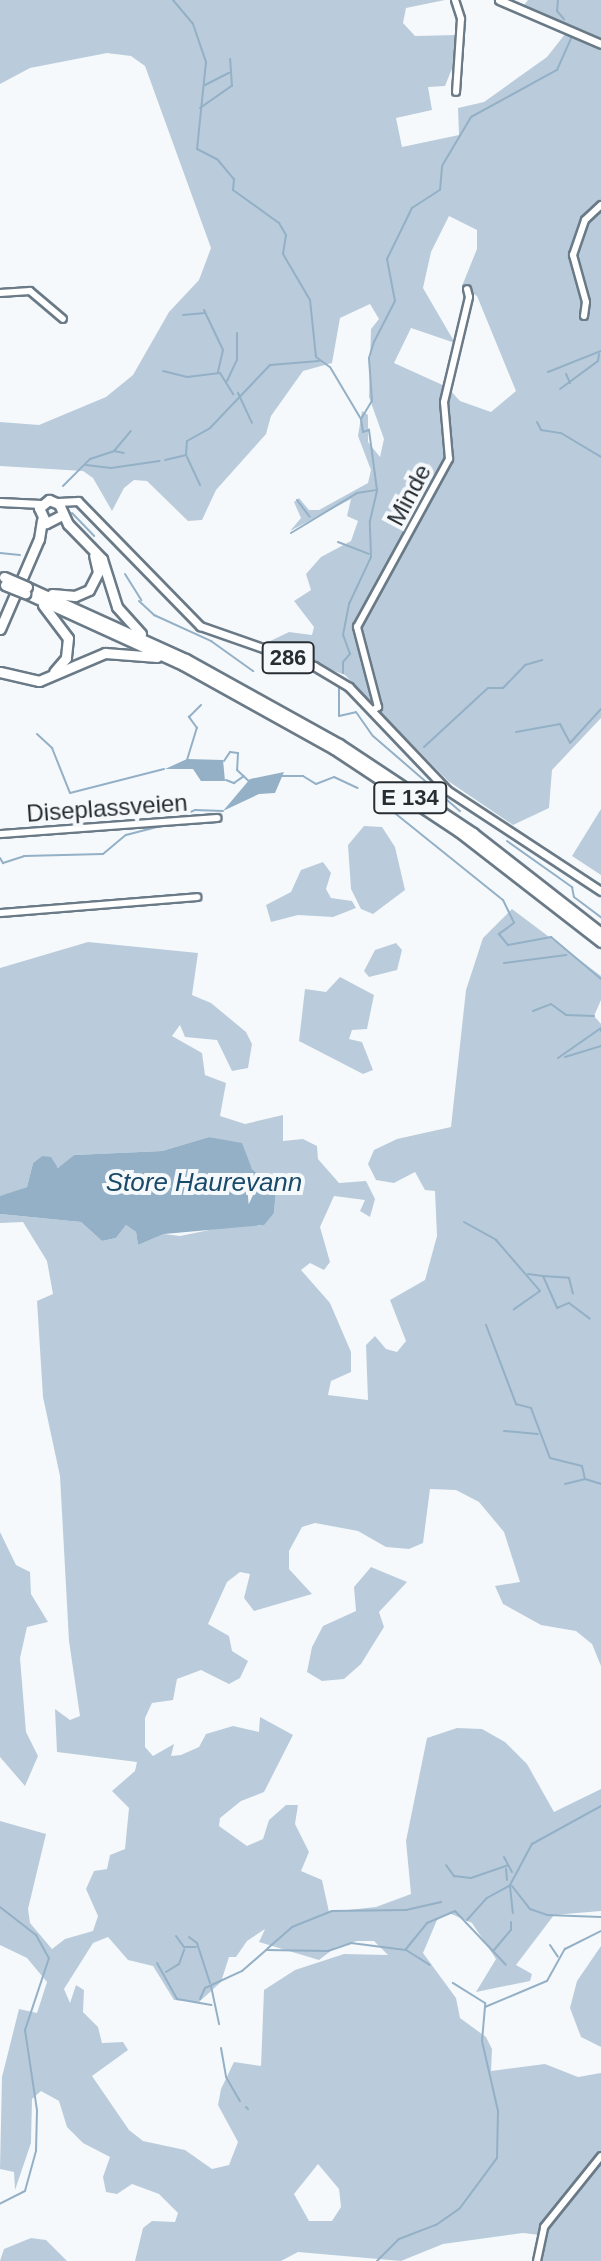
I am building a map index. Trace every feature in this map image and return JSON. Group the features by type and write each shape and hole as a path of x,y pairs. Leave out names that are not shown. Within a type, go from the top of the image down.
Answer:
{"highway":[{"path":"0,629 51,514"},
{"name":"E 134","path":"32,593 79,595 91,588 98,572 89,549 51,514"},
{"name":"E 134","path":"51,514 102,559 119,611 150,641"},
{"name":"E 134","path":"2,580 150,641 270,703 384,772 486,842 601,933"},
{"name":"E 134","path":"32,593 172,660 385,781 501,862 601,942"},
{"name":"E 134","path":"0,663 35,678 54,672 65,660 66,631 32,593"},
{"name":"E 134","path":"0,672 39,681 105,653 172,660"}],"main road":[{"path":"499,0 601,44"},
{"name":"286","path":"0,502 51,514 71,503 84,508 200,626 324,671 376,708 434,778 485,819 601,891"}],"street":[{"path":"455,0 461,19 456,92"},
{"path":"584,316 586,302 572,260 585,220 601,205"},
{"name":"Minde","path":"376,708 357,627 449,459 444,402 469,297 467,289"},
{"path":"0,293 30,291 63,319"},
{"name":"Diseplassveien","path":"0,834 217,818"},
{"path":"0,913 197,897"},
{"path":"537,2261 544,2227 601,2156"}],"shaded area":[{"path":"0,0 445,0 406,8 403,23 415,36 457,35 457,56 445,86 428,87 432,110 396,118 402,147 459,135 458,108 484,102 547,57 569,29 521,9 528,0 601,0 601,718 552,770 549,808 513,825 448,781 345,675 264,644 289,632 312,635 314,627 294,601 311,590 306,574 321,557 351,541 358,521 347,516 351,499 290,531 301,518 294,502 299,498 309,510 319,510 368,483 371,470 358,436 362,411 368,415 368,442 380,457 384,439 369,397 371,329 379,319 370,304 340,318 332,363 303,371 271,416 266,434 216,490 202,520 188,521 147,481 134,480 124,488 112,511 93,478 83,471 0,466 0,422 39,425 106,397 133,375 169,312 199,280 211,248 145,66 131,56 107,53 30,68 0,84","holes":["449,216 477,230 477,249 462,286 477,296 516,391 491,412 460,401 447,387 394,363 411,328 455,343 423,288 431,252"]},
{"path":"601,809 601,875 572,856"},
{"path":"364,826 382,827 395,847 405,890 373,914 361,909 351,889 348,845"},
{"path":"323,862 331,873 326,889 331,898 352,901 356,908 333,917 298,915 271,922 266,905 291,892 301,870"},
{"path":"512,909 601,976 601,1000 594,1016 601,1024 601,1666 592,1644 576,1631 541,1625 503,1604 495,1586 520,1582 504,1532 479,1502 456,1490 430,1489 423,1543 409,1549 386,1547 358,1531 315,1523 302,1527 289,1551 289,1569 312,1594 254,1611 244,1598 250,1574 240,1572 227,1582 208,1624 229,1636 232,1651 248,1661 240,1678 229,1684 201,1670 177,1679 173,1700 152,1703 145,1718 145,1747 153,1756 174,1744 171,1756 181,1755 199,1747 206,1734 233,1726 259,1732 260,1717 293,1735 264,1792 241,1801 220,1818 219,1826 247,1846 263,1839 269,1820 286,1805 298,1805 295,1824 309,1852 301,1871 322,1880 329,1912 376,1907 411,1894 406,1841 427,1738 457,1728 482,1729 505,1742 527,1764 554,1812 601,1789 601,1911 554,1915 516,1965 532,1974 530,1981 476,1992 496,1959 472,1923 449,1913 437,1920 423,1953 456,1998 460,2018 486,2037 492,2049 491,2071 545,2064 578,2077 601,2073 601,2261 540,2261 540,2235 523,2233 443,2244 401,2261 298,2252 281,2261 135,2261 143,2228 152,2221 175,2222 178,2213 159,2194 132,2184 117,2194 106,2192 103,2177 110,2157 83,2143 67,2127 59,2101 41,2091 32,2099 31,2143 15,2190 14,2172 0,2169 2,2077 19,2009 37,2013 47,1982 27,1958 0,1945 0,1821 46,1834 28,1909 30,1923 52,1949 65,1939 93,1931 98,1916 86,1889 94,1871 107,1869 110,1855 125,1849 129,1808 112,1791 135,1771 137,1762 57,1752 55,1709 70,1720 80,1716 69,1641 60,1476 43,1397 37,1301 53,1294 47,1261 23,1222 0,1223 0,1214 81,1222 102,1241 116,1238 126,1225 136,1232 138,1245 164,1234 180,1236 244,1223 260,1226 274,1213 276,1189 252,1169 237,1143 209,1137 162,1151 74,1155 59,1168 42,1156 33,1163 27,1187 0,1197 0,968 88,942 198,953 192,995 211,1003 246,1032 252,1044 248,1068 232,1071 217,1040 185,1037 180,1025 172,1036 202,1053 205,1075 226,1083 220,1116 245,1124 283,1115 283,1141 303,1139 317,1146 318,1159 339,1183 366,1181 375,1199 370,1217 360,1211 365,1200 334,1196 320,1227 330,1262 324,1270 310,1263 301,1270 330,1303 351,1352 351,1372 331,1381 328,1395 368,1400 366,1345 375,1336 386,1349 397,1352 406,1341 390,1300 425,1280 437,1236 435,1191 425,1190 415,1172 394,1183 376,1180 368,1164 374,1150 397,1139 451,1127 466,990 483,938","holes":["265,1929 259,1942 319,1960 336,1947 357,1941 374,1941 388,1955 344,1954 295,1970 264,1990 261,2066 234,2062 221,2089 218,2105 238,2142 229,2165 212,2169 185,2150 143,2141 129,2130 92,2076 128,2050 123,2042 102,2043 98,2027 83,2012 84,1990 76,1985 70,2003 64,1989 93,1943 108,1937 128,1960 153,1966 174,2000 199,2002 221,1982 229,1957 236,1957 247,1941","318,2164 339,2189 341,2207 332,2221 309,2221 294,2194"]},
{"path":"396,943 402,950 397,970 369,977 364,971 375,950"},
{"path":"340,977 374,995 367,1029 352,1030 349,1039 362,1042 373,1070 363,1074 299,1041 305,989 326,992"},
{"path":"0,1532 16,1565 30,1572 31,1594 48,1622 27,1627 20,1658 26,1732 38,1756 25,1786 0,1757"},
{"path":"371,1567 407,1582 379,1612 384,1627 361,1664 344,1679 322,1681 307,1672 312,1647 323,1626 356,1611 354,1587"},
{"path":"601,1946 601,2047 581,2037 570,2008 577,1981"},
{"path":"31,2238 46,2240 67,2261 0,2261 4,2249"}],"water":[{"path":"187,759 223,760 225,781 201,781 193,769 165,769"},
{"path":"284,772 275,793 259,794 223,811 250,779"},
{"name":"Store Haurevann","path":"209,1137 242,1143 252,1169 276,1189 274,1213 264,1225 164,1234 138,1245 136,1232 126,1225 116,1238 102,1241 81,1222 0,1214 0,1196 27,1187 33,1163 42,1156 51,1157 58,1168 74,1155 162,1151"}],"waterway":[{"path":"173,0 193,24 206,62 197,149 217,159 234,179 233,190 279,223 286,235 283,254 310,300 316,357 330,367 361,419"},
{"path":"558,0 557,11 564,19"},
{"path":"343,673 343,662 350,654 343,635 349,604 371,557 370,521 377,490 369,430 363,432 361,419 372,401 369,358 395,301 387,259 412,208 440,190 442,166 471,117 557,70 572,36"},
{"path":"200,108 232,86 230,59"},
{"path":"205,85 229,73"},
{"path":"204,310 223,350 218,372"},
{"path":"183,315 205,313"},
{"path":"227,381 237,360 237,333"},
{"path":"548,372 601,351"},
{"path":"560,389 598,361 599,354"},
{"path":"165,460 186,455 187,441 210,428 270,365 319,361"},
{"path":"163,371 187,377 220,373 233,394"},
{"path":"566,374 570,383"},
{"path":"238,393 252,423"},
{"path":"537,422 541,430 561,433 601,457"},
{"path":"114,451 131,431"},
{"path":"63,486 90,459 114,451 124,453"},
{"path":"187,457 200,485"},
{"path":"86,465 111,468 160,461"},
{"path":"291,533 357,493 377,490"},
{"path":"297,500 310,517"},
{"path":"72,513 94,536"},
{"path":"338,542 369,554"},
{"path":"0,553 20,555"},
{"path":"125,574 141,600"},
{"path":"139,601 154,615 211,641 253,671"},
{"path":"424,747 488,688 503,688 525,665 542,660"},
{"path":"339,687 339,716 356,712 373,736 460,811"},
{"path":"187,760 197,728 189,717 201,705"},
{"path":"516,732 560,724 570,743 601,709"},
{"path":"37,734 52,748 70,793 164,769"},
{"path":"224,761 230,752 238,753 237,770 249,781"},
{"path":"226,780 234,783 244,776"},
{"path":"282,776 303,776 316,784 334,777 358,788"},
{"path":"386,806 503,900 514,923 499,934 508,945 551,937 601,979"},
{"path":"177,818 195,810 223,811"},
{"path":"0,858 3,863 24,856 103,854 126,835 165,825"},
{"path":"507,841 572,887 574,897 601,917"},
{"path":"504,963 566,955"},
{"path":"533,1011 551,1004 566,1015 594,1016"},
{"path":"558,1058 601,1028"},
{"path":"565,1057 601,1046"},
{"path":"464,1222 496,1240 540,1291 514,1309"},
{"path":"528,1274 543,1276 557,1308 569,1303 590,1319"},
{"path":"543,1276 569,1278 573,1294"},
{"path":"486,1325 516,1404 531,1408 550,1458 582,1466 585,1479 601,1484"},
{"path":"504,1431 538,1434"},
{"path":"565,1484 585,1479"},
{"path":"467,1920 487,1898 510,1885 532,1844 601,1806"},
{"path":"504,1857 512,1872"},
{"path":"446,1865 454,1876 471,1878 508,1865"},
{"path":"506,1869 507,1880"},
{"path":"510,1886 513,1913"},
{"path":"512,1886 530,1909 547,1915 601,1917"},
{"path":"267,1949 292,1927 332,1911 406,1910 441,1902"},
{"path":"0,1907 36,1935 49,1958 25,2030 37,2110 36,2151 25,2191 0,2204"},
{"path":"406,1949 427,1923 455,1911 506,1965"},
{"path":"494,1950 511,1930 511,1922"},
{"path":"485,2007 547,1981 565,1949 601,1931"},
{"path":"176,1936 184,1947 196,1947"},
{"path":"189,1937 197,1943 210,1983"},
{"path":"200,1999 205,1988 242,1971 266,1950 328,1951 351,1943 406,1950 430,1965"},
{"path":"550,1945 558,1957"},
{"path":"166,1972 179,1964 184,1950"},
{"path":"157,1963 177,1999 211,2005"},
{"path":"377,2261 399,2239 436,2225 460,2208 497,2158 498,2111 482,2041 485,2003 453,1983"},
{"path":"211,1986 219,2024"},
{"path":"221,2048 226,2077 240,2101"}]}
